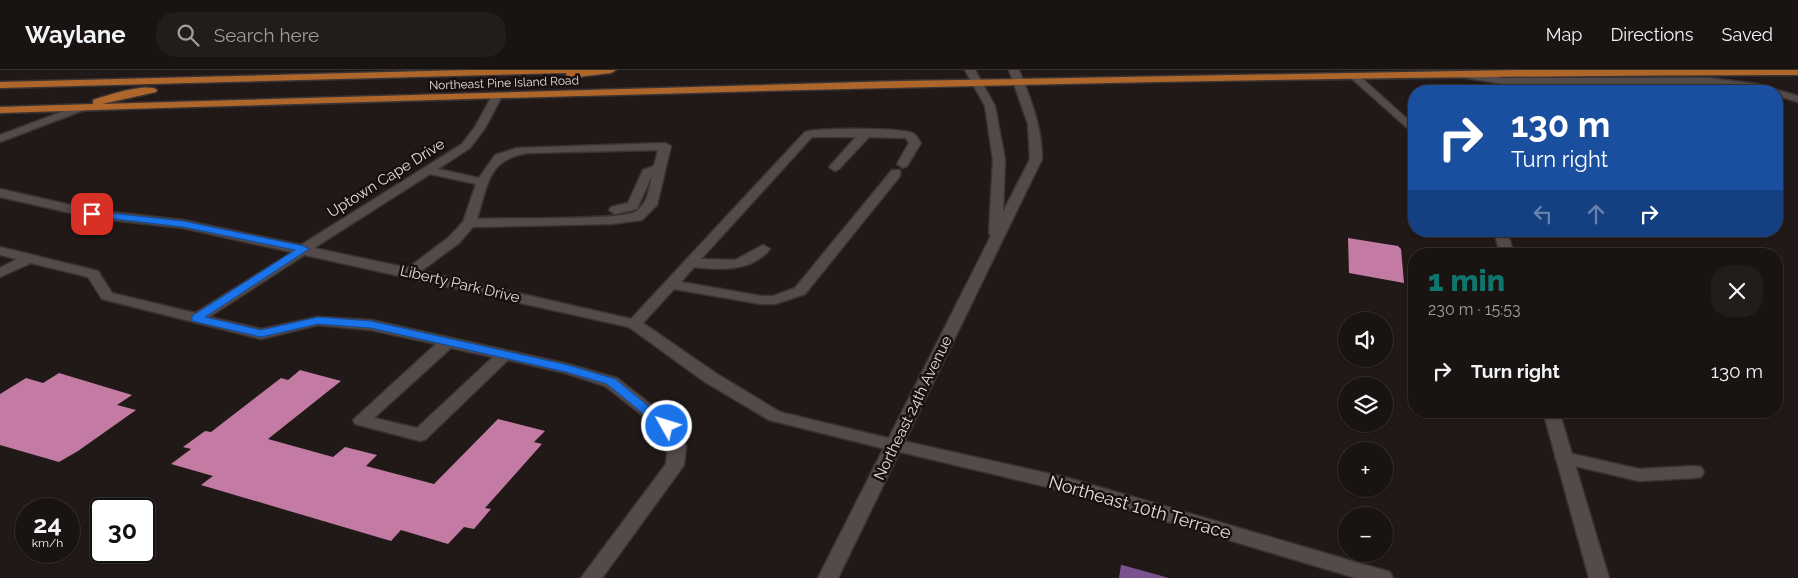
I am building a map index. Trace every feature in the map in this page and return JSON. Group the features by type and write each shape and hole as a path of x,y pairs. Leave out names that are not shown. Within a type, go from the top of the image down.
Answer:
{"main road":[{"name":"Northeast Pine Island Road","path":"0,85 482,71 580,70"},
{"name":"Northeast Pine Island Road","path":"80,108 112,97 158,89 550,78 611,70"},
{"path":"1455,74 1468,70"},
{"name":"Northeast Pine Island Road","path":"0,110 1018,82 1353,75 1798,72"}],"street":[{"name":"Northeast 24th Avenue","path":"970,70 990,106 999,160 996,237"},
{"name":"Northeast 24th Avenue","path":"828,578 1036,159 1036,129 1028,102 1014,70"},
{"path":"1455,74 1503,81 1709,81 1741,85"},
{"path":"1353,75 1408,126"},
{"path":"1783,94 1798,99"},
{"name":"Uptown Cape Drive","path":"196,318 466,146 480,128 497,96"},
{"path":"0,139 80,108"},
{"path":"634,324 670,284 804,138 809,134 891,131 910,136 915,144 899,169 800,291 775,300 761,300 670,284"},
{"path":"835,167 867,132"},
{"path":"410,273 454,240 469,223 483,182 494,160 506,154 527,150 665,146 651,205 637,217 611,220 576,219 469,223"},
{"path":"428,170 483,182"},
{"name":"Liberty Park Drive","path":"0,193 92,214 183,224 304,249 634,324 710,378 775,416 894,445"},
{"path":"691,262 732,266 754,257 762,249"},
{"path":"0,251 93,274 107,296 261,334 318,320 371,325 505,355 611,382 667,426 677,446 674,465 591,578"},
{"path":"0,274 30,258"},
{"path":"448,342 361,420 420,436 505,355"},
{"path":"1553,418 1599,578"},
{"name":"Northeast 10th Terrace","path":"894,445 1068,485 1383,578"},
{"path":"1564,458 1639,475 1695,472"}],"shaded area":[{"path":"1122,565 1169,578 1119,578"}],"building":[{"path":"1348,238 1398,246 1401,249 1404,283 1349,273"},
{"path":"300,370 341,381 268,439 333,457 345,447 377,455 366,466 434,484 498,419 545,431 534,442 542,444 485,508 491,509 474,529 464,527 448,544 401,530 391,541 201,485 213,476 171,464 191,449 183,447 205,431 211,432 281,378 288,380"},
{"path":"59,373 132,395 117,405 136,410 78,451 59,462 0,445 0,394 26,378 43,383"}],"route":[{"path":"92,214 183,224 304,249 196,318 261,334 318,320 371,325 568,369 611,382 667,426"}]}
